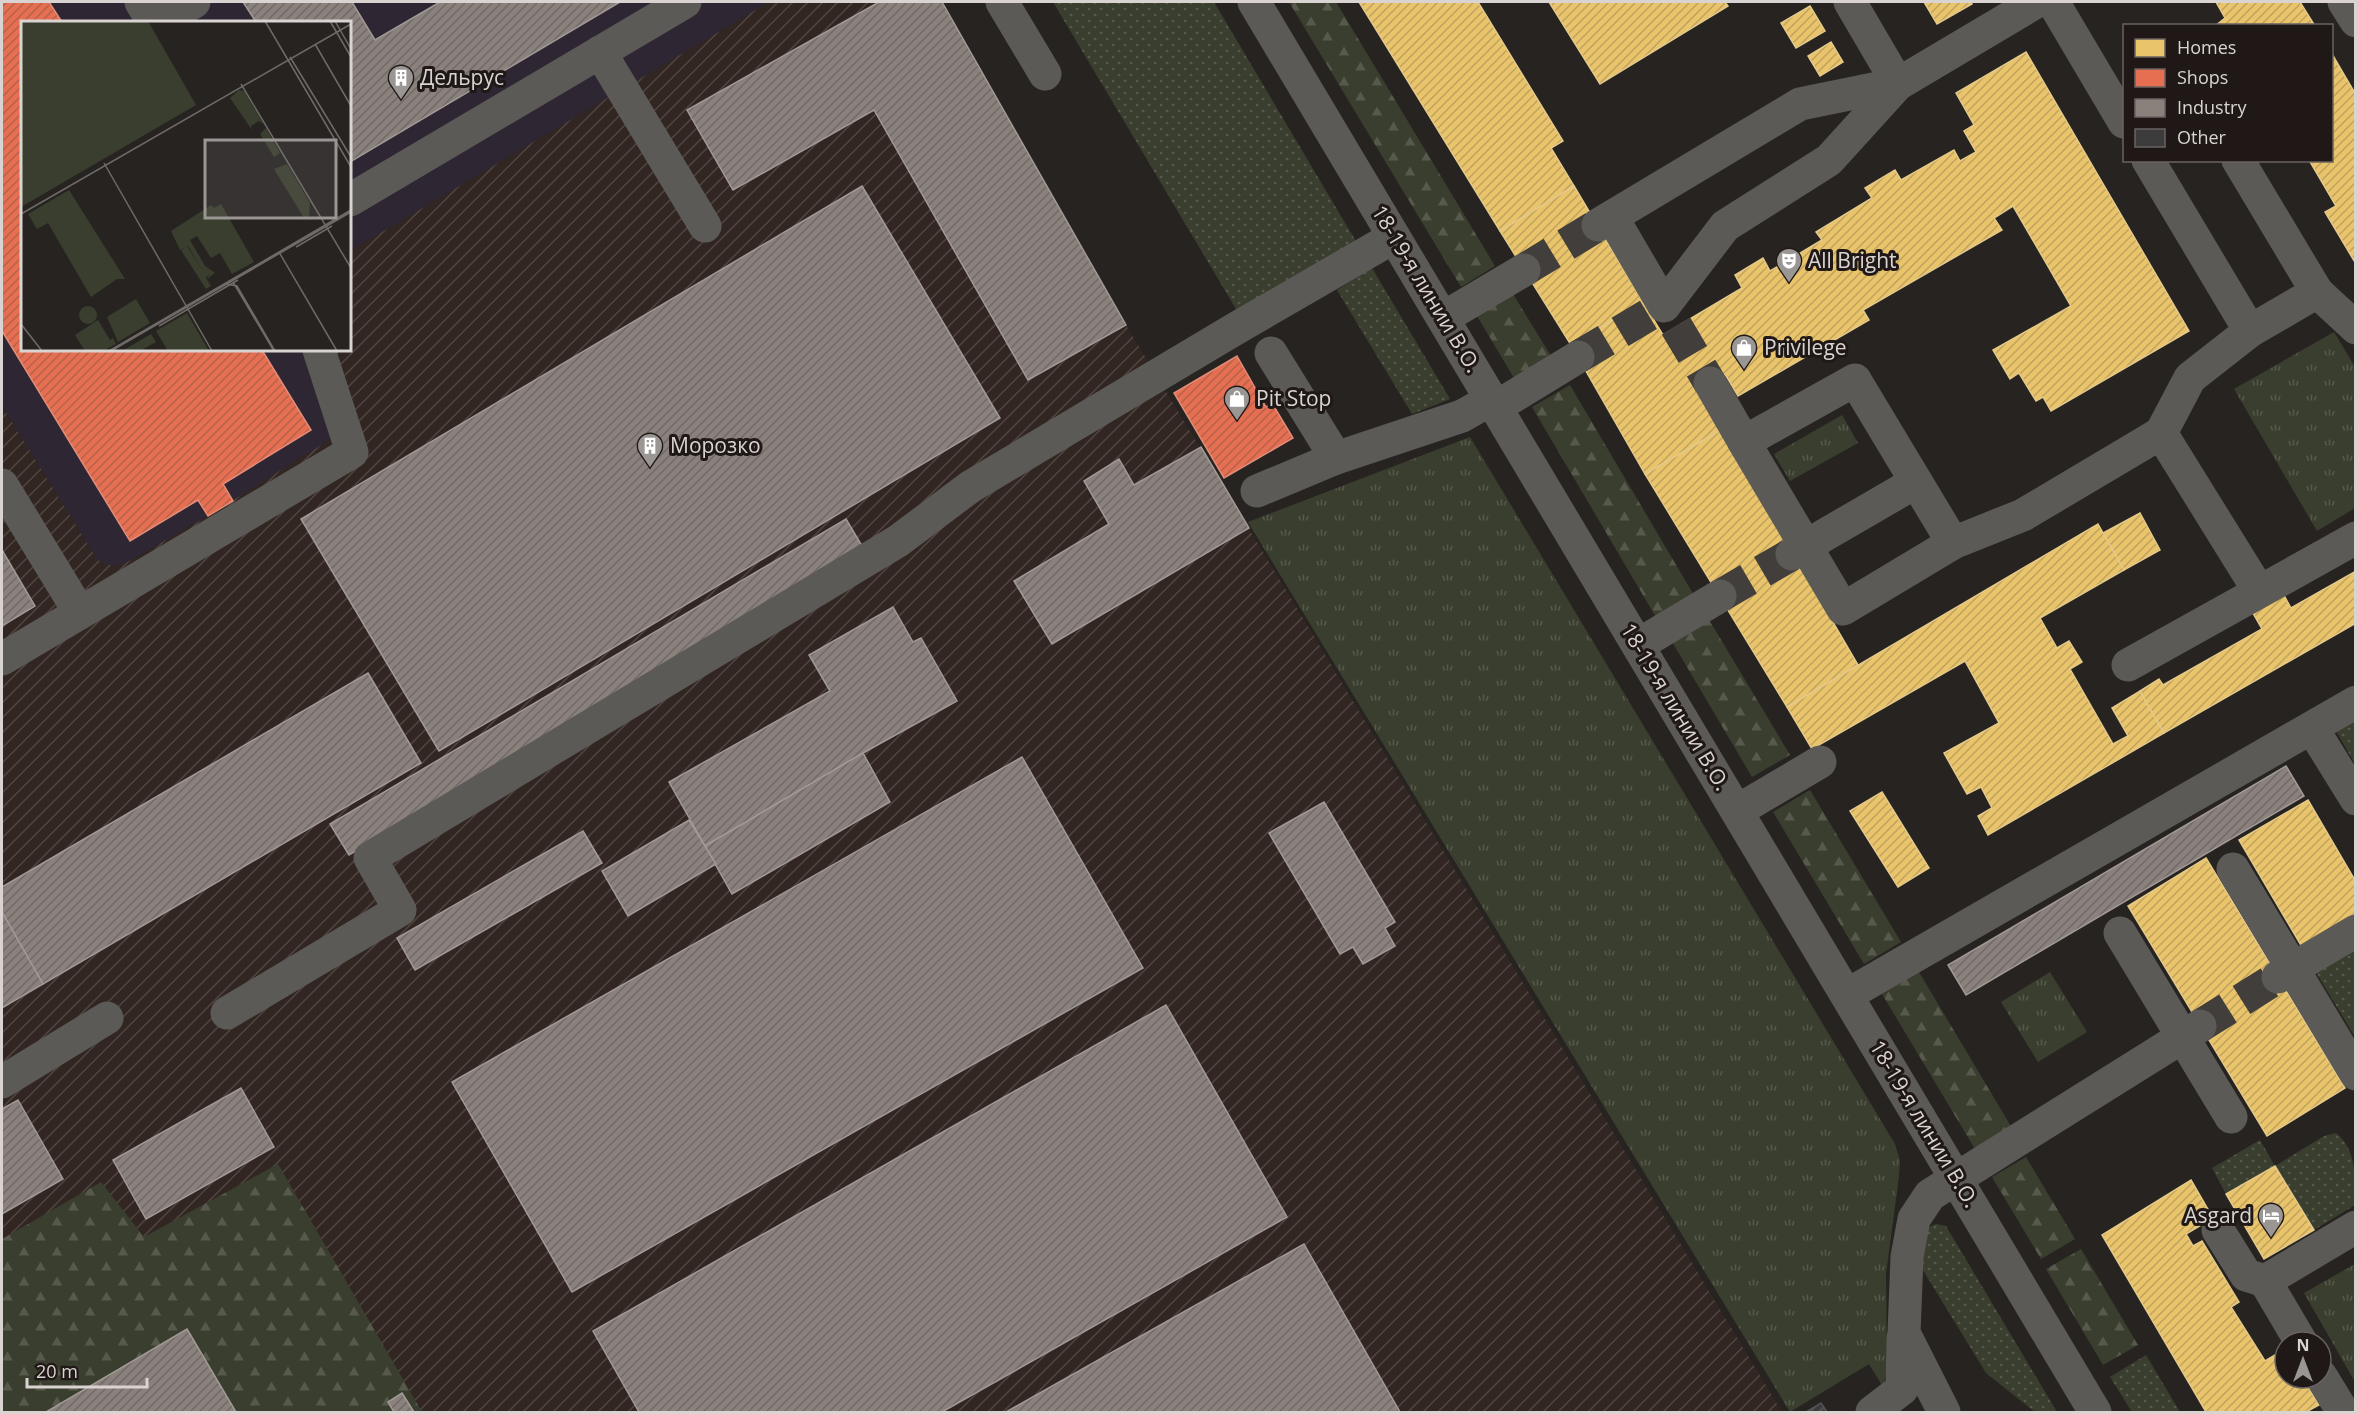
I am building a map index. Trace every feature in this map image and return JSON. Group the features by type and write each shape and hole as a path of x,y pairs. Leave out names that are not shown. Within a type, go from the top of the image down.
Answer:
{"street":[{"path":"141,2 154,21"},
{"path":"157,21 194,2"},
{"path":"351,199 685,2"},
{"path":"1002,2 1046,74"},
{"name":"18-19-я линии В.О.","path":"1254,2 2095,1413"},
{"path":"1850,2 1898,84"},
{"path":"1898,84 1800,104 1605,221 1664,315 1725,226 1829,160 1898,84 1999,11 2036,2"},
{"path":"2053,2 2121,106"},
{"path":"2344,2 2355,21"},
{"path":"600,52 705,226"},
{"path":"2149,162 2250,331"},
{"path":"2239,162 2317,292 2355,328"},
{"path":"226,1013 400,910 370,858 898,541 980,481 1394,237"},
{"path":"1443,318 1524,270"},
{"path":"1710,383 1744,442 1798,550 1843,609 1953,543 2023,515 2161,433 2190,378 2250,331 2317,292"},
{"path":"2,659 352,452 318,351"},
{"path":"1271,353 1336,458"},
{"path":"1257,491 1336,458 1494,403 1578,357"},
{"path":"1744,442 1855,380 1953,543"},
{"path":"2161,433 2259,591"},
{"path":"1798,550 1916,482"},
{"path":"2,485 80,613"},
{"path":"2128,665 2355,538"},
{"path":"1638,645 1720,596"},
{"path":"1847,995 2355,702"},
{"path":"2312,728 2355,799"},
{"path":"1737,811 1820,762"},
{"path":"2233,869 2285,973 2355,1074"},
{"path":"2285,973 2355,931"},
{"path":"2120,933 2191,1031 2231,1117"},
{"path":"2,1082 107,1018"},
{"path":"1872,1413 1902,1389 1907,1257 1914,1219 1930,1195 2191,1031"},
{"path":"2265,1281 2355,1227"},
{"path":"2218,1230 2246,1275 2265,1281 2294,1330"},
{"path":"1904,1333 1944,1413"},
{"path":"2329,1390 2343,1413"}],"shaded area":[{"path":"2,2 769,2 351,250 351,21 21,21 21,351 330,351 337,435 208,516 122,565 106,565 97,559 2,406"},
{"path":"769,2 942,2 1126,325 1782,1412 2,1412 2,406 97,559 106,565 122,565 208,516 337,435 330,351 351,351 351,250"}],"green space":[{"path":"1053,2 1214,2 1357,243 1239,314"},
{"path":"1289,2 1336,2 1495,266 1461,287"},
{"path":"1372,268 1450,399 1412,414 1337,290"},
{"path":"1513,294 1551,356 1514,378 1477,316"},
{"path":"2334,332 2355,367 2355,508 2317,531 2234,389"},
{"path":"1570,385 1695,597 1657,619 1532,407"},
{"path":"1842,415 1858,443 1790,481 1774,454"},
{"path":"1470,437 1895,1144 1900,1160 1886,1274 1887,1370 1883,1387 1869,1364 1790,1412 1248,522"},
{"path":"1708,618 1790,755 1752,777 1671,640"},
{"path":"2355,719 2355,764 2336,731"},
{"path":"1810,790 1901,942 1864,964 1773,812"},
{"path":"2355,947 2355,1037 2315,971"},
{"path":"1919,972 2012,1128 1975,1149 1882,994"},
{"path":"2050,972 2087,1032 2038,1062 2001,1002"},
{"path":"2336,1133 2348,1147 2351,1156 2355,1174 2355,1205 2314,1230 2275,1166 2324,1136"},
{"path":"2260,1140 2275,1166 2226,1194 2212,1168"},
{"path":"2026,1157 2075,1239 2041,1259 1992,1177"},
{"path":"278,1164 422,1412 2,1412 2,1239 101,1182 144,1237"},
{"path":"1936,1224 1946,1226 2057,1412 2035,1412 1986,1373 1921,1267 1929,1227"},
{"path":"2081,1249 2138,1345 2103,1365 2046,1269"},
{"path":"2355,1264 2355,1382 2333,1344 2333,1330 2325,1330 2304,1293"},
{"path":"2146,1355 2180,1412 2132,1412 2110,1377"}],"building: Homes":[{"path":"1359,2 1478,2 1563,141 1551,148 1574,186 1500,231"},
{"path":"1549,2 1725,2 1728,6 1600,84"},
{"path":"1924,2 1971,2 1972,4 1937,24"},
{"path":"2216,2 2300,2 2314,24 2218,24 2225,18"},
{"path":"1810,6 1825,31 1796,48 1781,23"},
{"path":"1831,42 1843,62 1820,76 1808,56"},
{"path":"2026,52 2189,331 2051,411 2043,397 2036,401 2019,373 2010,379 1993,350 2071,306 2013,206 1994,218 2002,230 1863,310 1869,320 1738,396 1725,374 1697,391 1721,430 1645,474 1571,345 1643,302 1663,335 1742,288 1735,275 1763,258 1770,271 1822,240 1816,232 1872,198 1865,188 1895,170 1901,180 1954,150 1960,161 1976,152 1964,131 1974,125 1956,93"},
{"path":"2333,56 2356,95 2356,264 2325,212 2336,206 2310,162 2333,162"},
{"path":"1574,186 1643,302 1571,345 1500,231"},
{"path":"1721,430 1858,665 1787,707 1645,474"},
{"path":"2140,513 2160,550 2124,570 2103,533"},
{"path":"2098,524 2124,570 2040,618 2057,648 2069,641 2082,662 2070,669 2113,744 2128,736 2112,708 2140,691 2164,733 1988,835 1978,816 1992,808 1981,787 1967,794 1944,753 1999,723 1965,661 1812,749 1787,707"},
{"path":"2356,571 2356,623 2164,733 2140,691 2159,679 2163,685 2262,629 2250,608 2281,590 2291,608"},
{"path":"1882,792 1929,868 1898,887 1850,811"},
{"path":"2308,800 2356,882 2356,916 2302,947 2239,840"},
{"path":"2206,858 2345,1088 2267,1136 2128,906"},
{"path":"2275,1166 2314,1230 2264,1259 2226,1194"},
{"path":"2191,1180 2213,1218 2186,1234 2193,1246 2202,1241 2239,1302 2231,1307 2265,1361 2273,1356 2273,1390 2310,1390 2319,1405 2306,1412 2206,1412 2102,1235"}],"building: Shops":[{"path":"2,2 49,2 61,21 21,21 21,351 263,351 311,430 223,484 233,501 208,516 198,500 130,541 2,331"},
{"name":"Pit Stop","path":"1237,356 1266,407 1272,403 1293,438 1224,478 1174,393"}],"building: Industry":[{"name":"Дельрус","path":"243,2 352,2 375,40 440,2 620,2 351,161 351,21 255,21"},
{"path":"879,2 942,2 1126,325 1028,380 874,110 733,190 687,110"},
{"name":"Морозко","path":"862,186 1000,418 439,751 301,519"},
{"path":"1201,447 1249,528 1052,644 1014,581 1109,524 1084,481 1119,459 1134,485"},
{"path":"846,519 865,551 349,855 330,824"},
{"path":"2,550 35,606 2,626"},
{"path":"893,607 913,642 921,638 957,701 863,753 705,846 669,782 830,691 809,655"},
{"path":"368,673 421,763 43,984 2,912 2,887"},
{"path":"863,753 890,802 732,894 705,846"},
{"path":"1022,757 1143,968 572,1292 452,1082"},
{"path":"2286,766 2304,796 1966,995 1948,965"},
{"path":"1324,802 1395,922 1385,928 1395,946 1363,964 1353,947 1340,954 1269,833"},
{"path":"689,820 716,864 628,916 602,871"},
{"path":"583,831 602,863 415,970 397,938"},
{"path":"2,912 43,984 2,1008"},
{"path":"1166,1005 1287,1217 942,1412 639,1412 593,1331"},
{"path":"241,1088 274,1147 146,1219 113,1160"},
{"path":"18,1100 63,1179 2,1214 2,1109"},
{"path":"1304,1244 1400,1412 1006,1412"},
{"path":"187,1329 236,1412 46,1412"},
{"path":"402,1393 414,1412 394,1412 388,1402"}],"building: Other":[{"path":"1821,1403 1827,1412 1806,1412"}],"tunnel":[{"path":"1524,270 1598,225"},
{"path":"1578,357 1650,314"},
{"path":"1676,326 1710,383"},
{"path":"1720,596 1792,554"},
{"path":"2200,1026 2278,977"}],"place":[{"name":"Дельрус","path":"401,101"},
{"name":"All Bright","path":"1789,284"},
{"name":"Privilege","path":"1744,371"},
{"name":"Pit Stop","path":"1237,422"},
{"name":"Морозко","path":"650,469"},
{"name":"Asgard","path":"2271,1239"}]}
